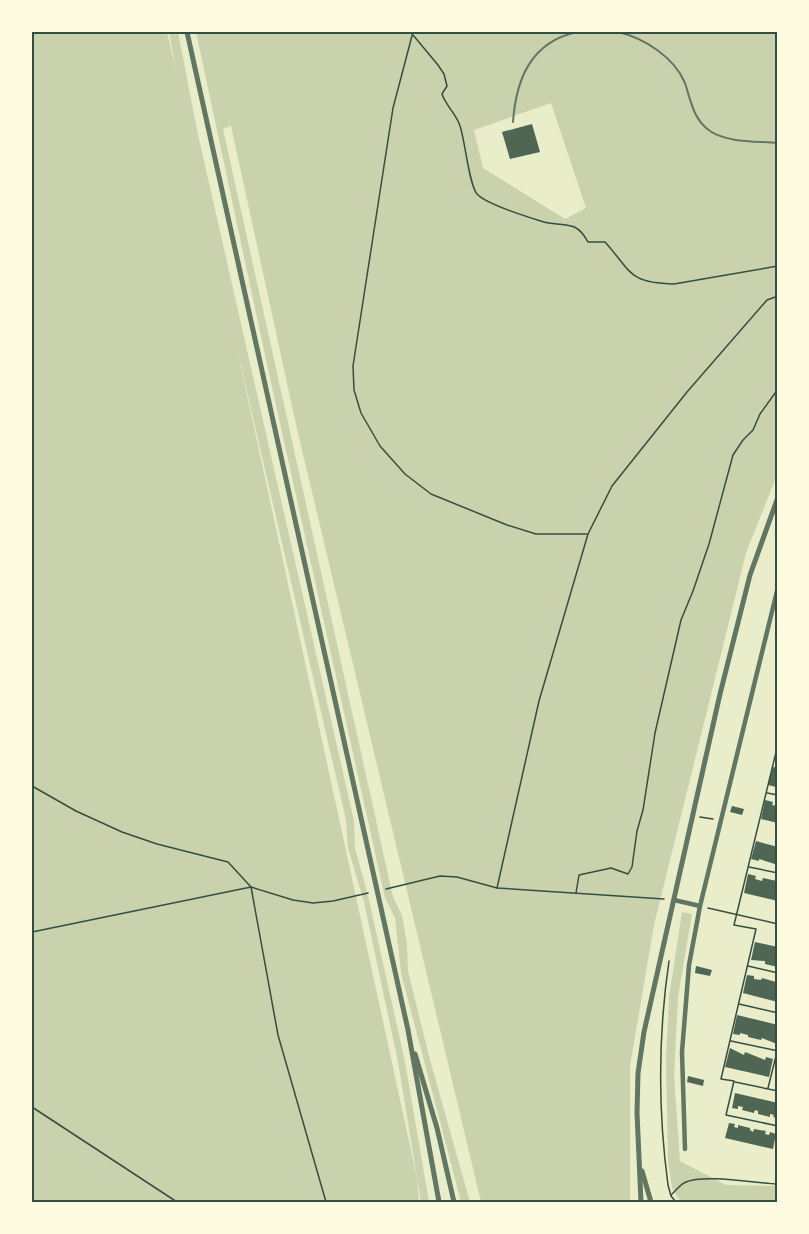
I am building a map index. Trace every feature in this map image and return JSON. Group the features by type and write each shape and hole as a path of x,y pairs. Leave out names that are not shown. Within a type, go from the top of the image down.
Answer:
{"street":[{"path":"187,32 408,1030 439,1203"},
{"path":"641,1203 637,1113 638,1073 644,1032 720,694 750,575 777,497"},
{"path":"686,1149 682,1052 689,965 700,906 777,587"},
{"path":"674,900 700,906"},
{"path":"408,1030 437,1128 454,1203"},
{"path":"640,1164 651,1203"}],"lane":[{"path":"513,122 517,93 529,62 551,42 577,32"},
{"path":"618,32 645,42 673,65 682,77 699,120 710,130 724,138 777,143"}],"path":[{"path":"413,33 444,74 447,86 442,94 460,123 475,192 490,205 546,222 576,227 588,242 605,242 634,278 657,284 674,284 777,266"},
{"path":"413,33 393,108 353,366 354,390 361,413 380,446 405,474 431,494 507,525 536,534 588,534"},
{"path":"496,888 539,701 588,534 618,477 687,392 767,300 777,296"},
{"path":"576,893 579,875 610,868 628,874 632,867 655,733 681,620 709,544 733,455 753,430 760,414 777,389"},
{"path":"777,744 735,925 756,929 721,1078 777,1091"},
{"path":"32,786 76,811 122,831 157,844 228,862 251,887 278,1035 326,1203"},
{"path":"766,792 777,795"},
{"path":"693,816 720,821"},
{"path":"748,867 777,873"},
{"path":"386,889 440,876 457,877 496,888 674,900"},
{"path":"32,932 251,887 293,900 312,903 369,893"},
{"path":"700,906 777,924"},
{"path":"670,952 663,1001 660,1050 663,1145 671,1196 676,1203"},
{"path":"747,966 777,973"},
{"path":"738,1004 777,1013"},
{"path":"730,1040 777,1050 768,1089"},
{"path":"734,1081 726,1115 777,1126"},
{"path":"32,1107 177,1203"},
{"path":"671,1196 685,1182 701,1179 777,1184"}],"green space":[{"path":"32,32 167,32 176,69 169,32 178,32 197,130 354,821 355,848 369,900 405,1062 429,1202 421,1202 398,1062 364,902 348,848 346,820 236,344 417,1178 419,1202 32,1202"},
{"path":"196,32 777,32 777,475 746,553 654,925 630,1066 630,1202 481,1202 297,429 231,126 223,129 393,897 402,915 407,944 408,971 430,1060 470,1202 461,1202 401,973 395,918 385,898","holes":["551,103 586,208 565,219 483,168 474,130"]},
{"path":"682,912 692,914 678,997 674,1076 680,1161 726,1185 777,1186 777,1202 681,1202 672,1188 668,1161 666,1058 669,997"}],"building":[{"path":"532,124 540,152 510,159 502,132"},
{"path":"773,767 778,768 778,794 775,793 776,787 768,785"},
{"path":"765,800 778,806 778,823 761,819"},
{"path":"732,806 744,809 742,815 730,812"},
{"path":"756,841 778,847 778,865 751,859"},
{"path":"748,874 762,881 763,878 777,881 778,901 744,893"},
{"path":"755,942 778,947 778,967 765,964 765,961 751,960"},
{"path":"696,966 712,970 710,976 695,973"},
{"path":"747,975 754,976 754,979 761,980 762,978 776,982 778,1002 743,993"},
{"path":"737,1015 778,1025 777,1044 740,1033 740,1035 733,1034"},
{"path":"730,1048 744,1055 745,1052 765,1060 766,1057 773,1059 769,1077 725,1067"},
{"path":"688,1076 704,1080 703,1086 687,1082"},
{"path":"735,1093 778,1103 778,1118 770,1114 770,1117 758,1114 755,1110 754,1113 742,1110 743,1107 732,1108"},
{"path":"729,1123 735,1124 734,1127 738,1128 738,1125 750,1128 753,1132 754,1129 766,1131 765,1134 769,1135 770,1132 776,1134 773,1149 725,1138"}]}
